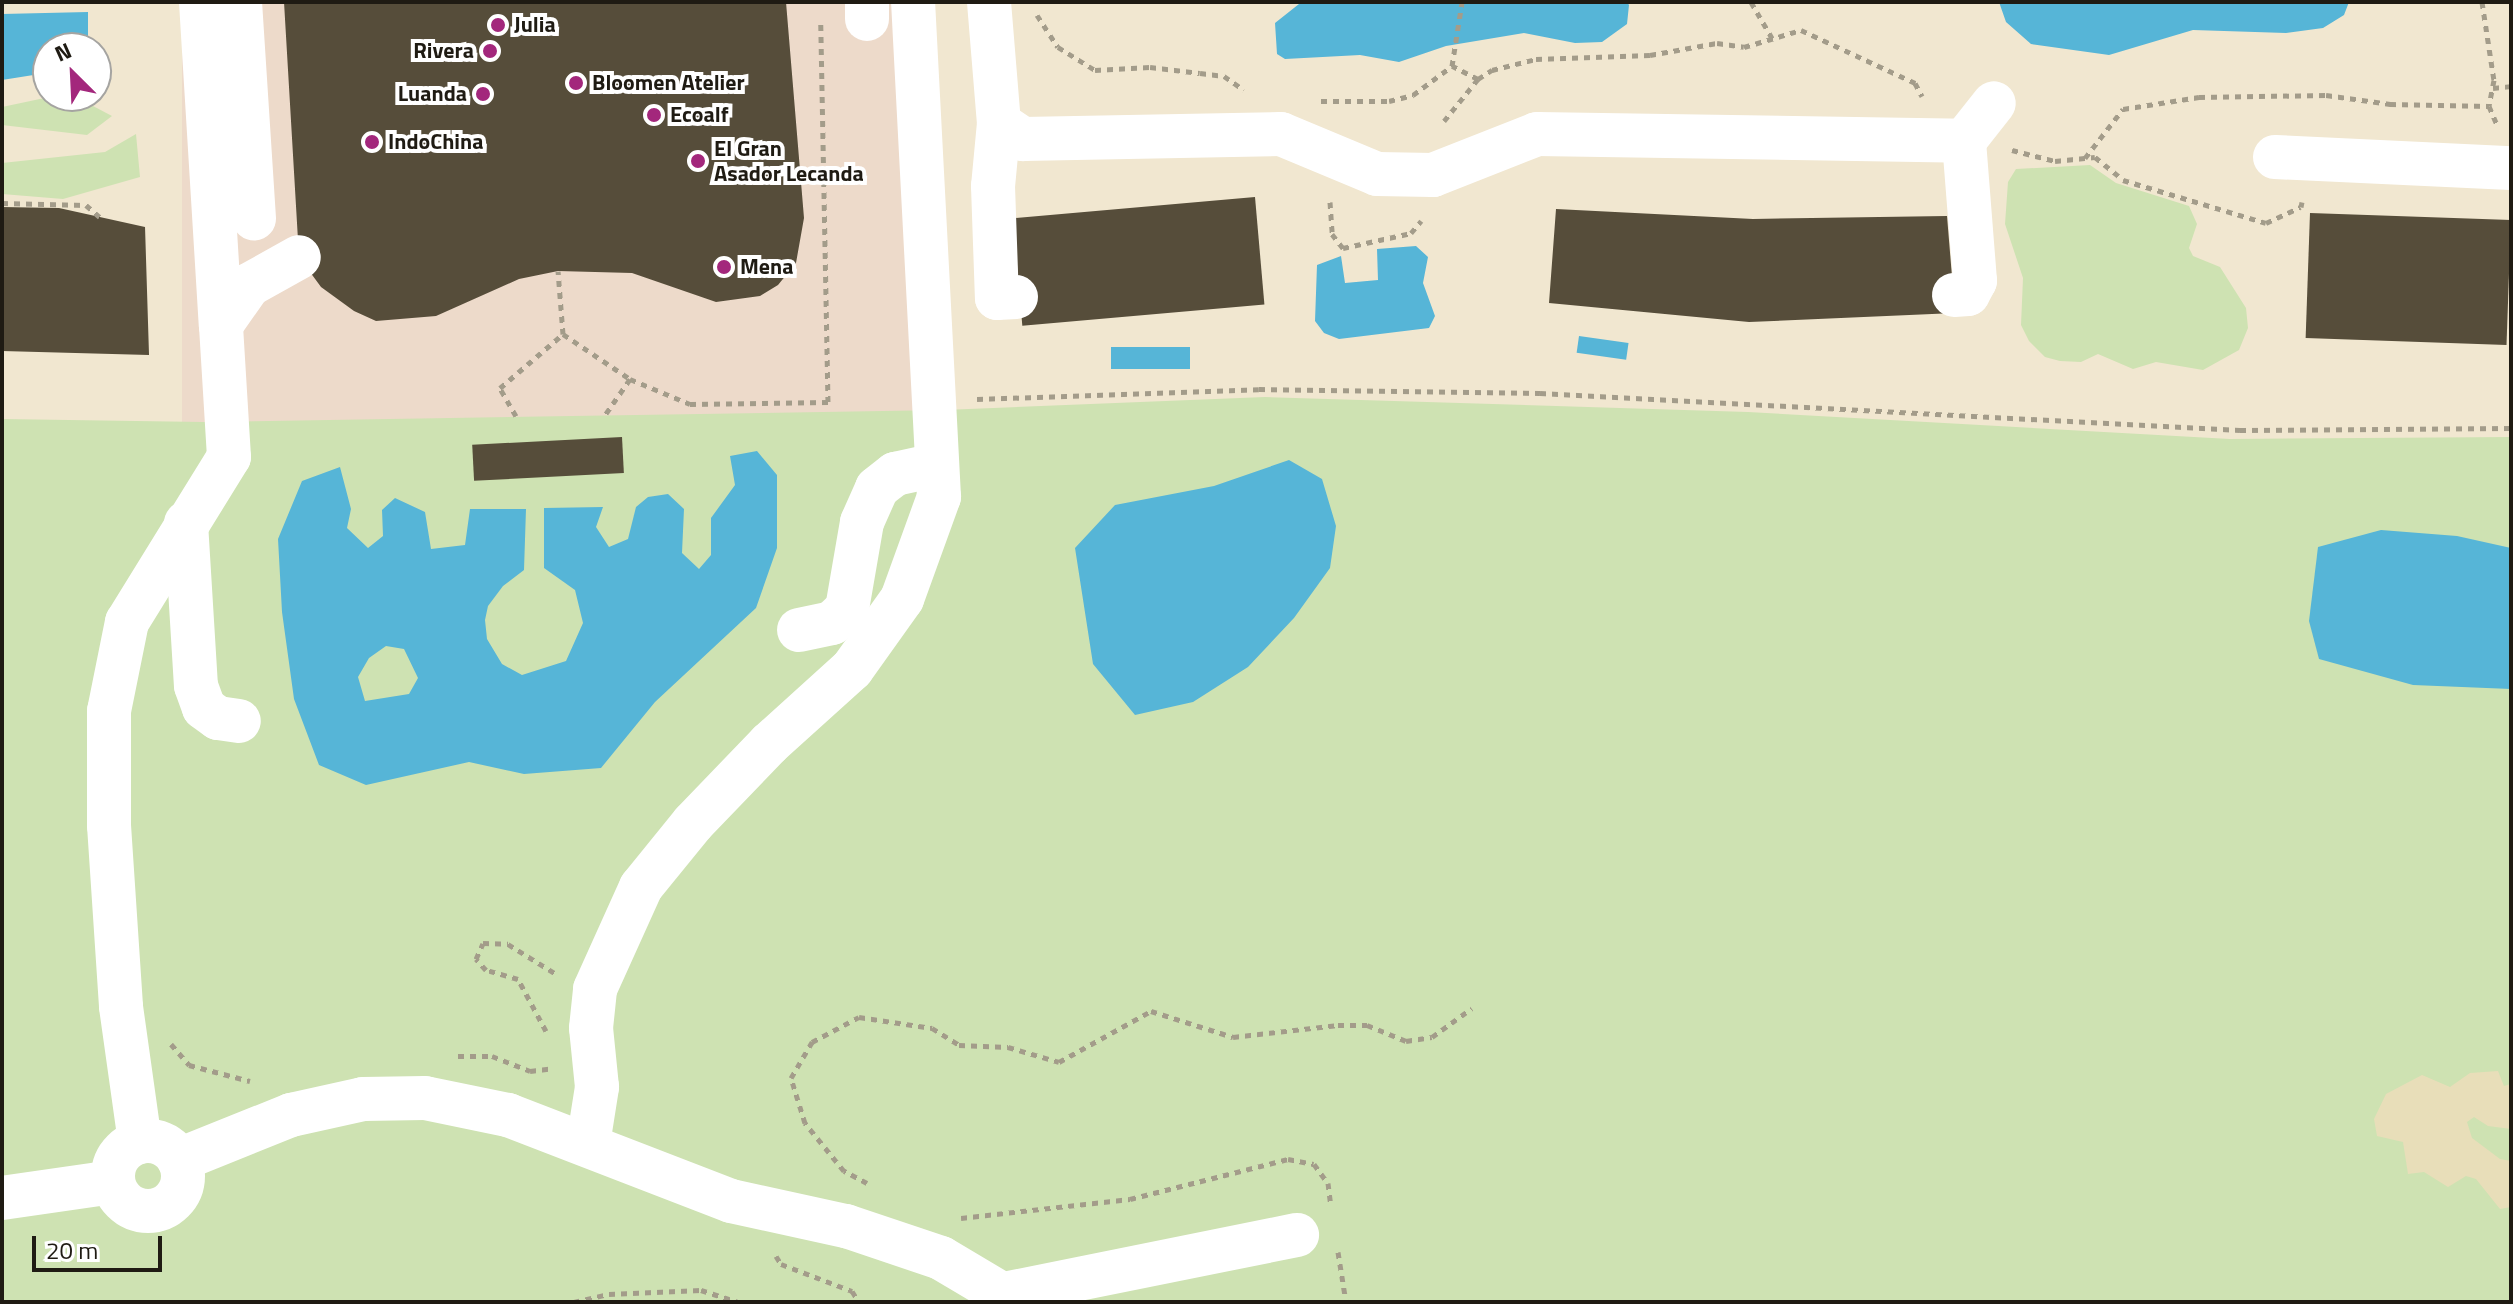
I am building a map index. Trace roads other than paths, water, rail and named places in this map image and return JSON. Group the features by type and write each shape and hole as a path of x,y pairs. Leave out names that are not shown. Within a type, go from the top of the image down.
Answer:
{"lane":[{"path":"140,1142 119,976 109,826 109,711 127,622 229,457 201,2"},
{"path":"240,2 254,219"},
{"path":"588,1144 596,1076 594,999 641,887 758,755 852,669 902,599 939,497 913,2"},
{"path":"989,2 999,123 993,186 997,298 1016,297"},
{"path":"999,123 1023,139 1281,134 1377,174 1418,175 1433,175 1537,134 1967,127 1975,281 1968,294 1954,295"},
{"path":"2291,158 2505,150"},
{"path":"221,325 249,285 299,257"},
{"path":"799,630 832,623 847,609 862,522 877,488 895,474 936,465"},
{"path":"186,523 196,686 204,708 218,718 239,721"},
{"path":"179,1160 291,1115 363,1099 439,1101 508,1115 731,1201 846,1226 941,1258 1010,1298 1316,1237"},
{"path":"140,1142 163,1144 179,1160 182,1184 177,1195 158,1209 146,1211 124,1202 113,1182 116,1161 140,1142"},
{"path":"2,1198 113,1182"}],"water":[{"path":"1627,2 1629,5 1627,24 1602,42 1575,43 1524,33 1446,46 1399,62 1360,55 1285,59 1277,54 1275,23 1299,4"},
{"path":"1999,2 2349,2 2344,15 2323,28 2286,33 2193,30 2109,55 2031,44 2006,22"},
{"path":"88,12 88,32 32,32 32,75 2,80 2,14"},
{"path":"1416,246 1428,257 1423,283 1435,316 1429,328 1339,339 1324,333 1315,321 1317,265 1341,256 1345,283 1378,280 1377,249"},
{"path":"1579,336 1629,343 1626,360 1577,353"},
{"path":"1111,347 1190,347 1190,369 1111,369"},
{"path":"757,451 777,475 777,548 756,608 655,702 601,768 524,774 469,762 366,785 319,765 294,699 282,612 278,539 302,481 340,467 351,509 347,528 368,548 383,536 382,510 395,498 425,512 431,549 465,545 470,509 526,509 524,570 503,586 488,606 485,620 487,639 502,664 522,675 566,661 583,623 575,590 544,568 544,508 603,507 596,527 609,547 628,539 636,507 648,497 668,494 684,509 682,553 699,569 711,555 711,518 735,485 730,456","holes":["386,646 404,649 418,678 409,694 365,701 358,677 369,658"]},
{"path":"1289,460 1322,479 1336,526 1330,568 1294,618 1248,667 1193,702 1135,715 1093,664 1075,548 1115,505 1214,486"},
{"path":"2381,530 2457,536 2511,548 2511,689 2413,685 2319,659 2309,621 2318,547"}],"place":[{"name":"Julia","path":"498,25"},
{"name":"Rivera","path":"490,51"},
{"name":"Bloomen Atelier","path":"576,83"},
{"name":"Luanda","path":"483,94"},
{"name":"Ecoalf","path":"654,115"},
{"name":"IndoChina","path":"372,142"},
{"name":"El Gran Asador Lecanda","path":"698,161"},
{"name":"Mena","path":"724,267"}]}
